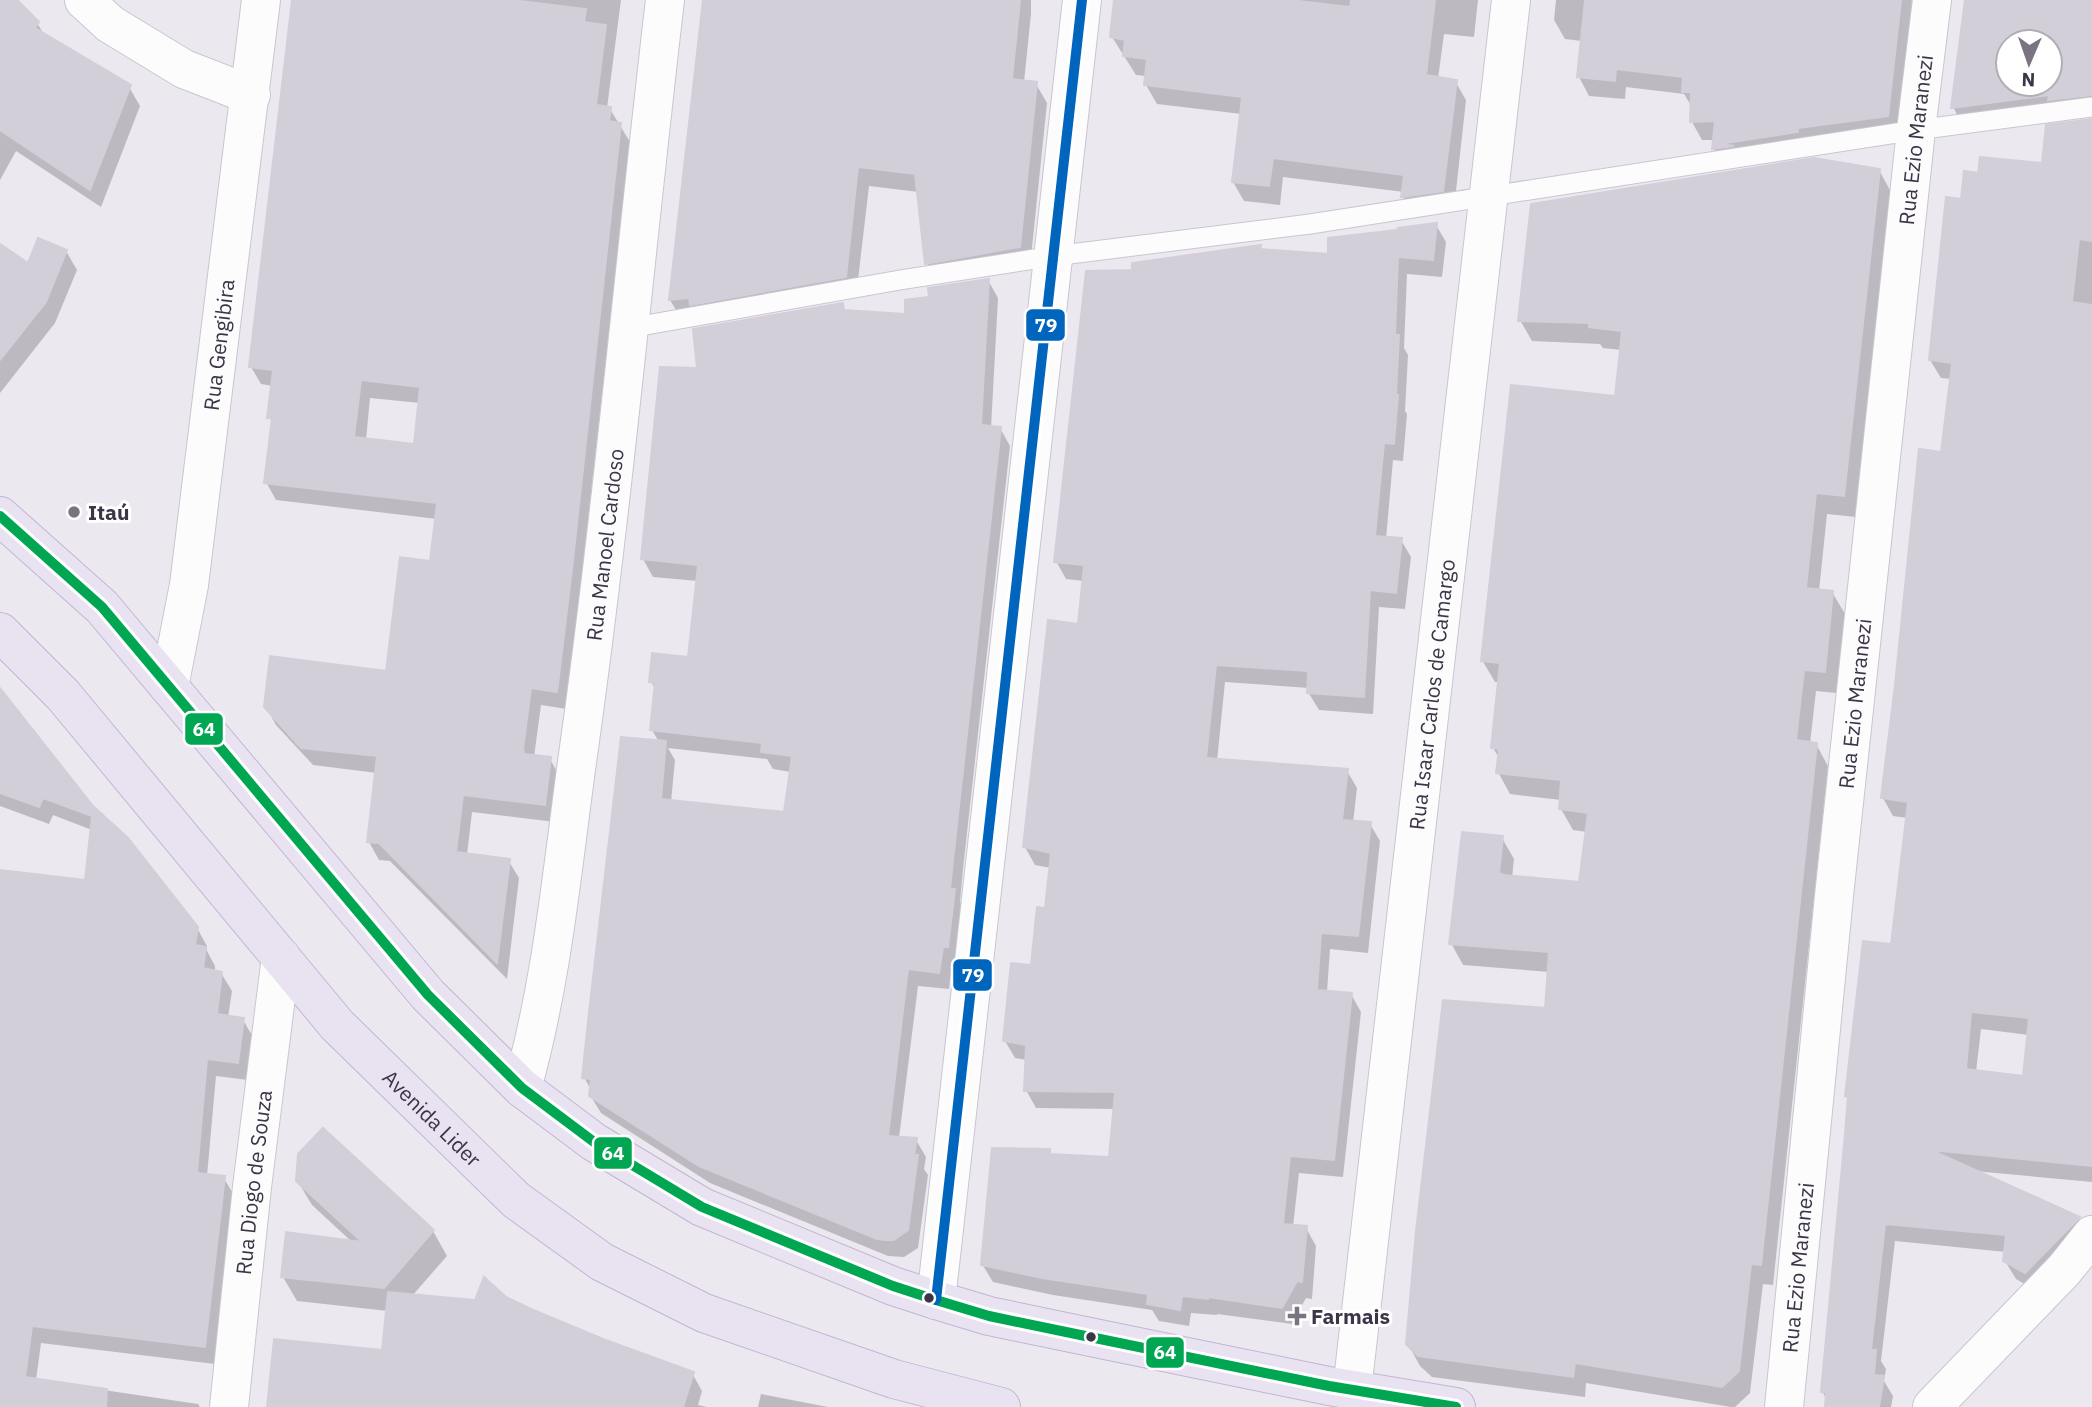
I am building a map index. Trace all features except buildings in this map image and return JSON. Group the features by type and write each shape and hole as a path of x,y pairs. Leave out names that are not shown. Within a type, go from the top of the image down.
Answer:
{"main road":[{"path":"0,516 102,607 428,995 522,1088 594,1142 702,1208 893,1286 936,1300 989,1316 1352,1390 1456,1407"},
{"name":"Avenida Lider","path":"0,632 63,695 337,1025 516,1200 602,1262 704,1313 950,1401 1001,1407"}],"street":[{"path":"83,0 110,24 184,69 251,95"},
{"name":"Rua Gengibira","path":"169,687 189,584 261,0"},
{"name":"Rua Manoel Cardoso","path":"522,1088 536,1038 546,980 594,640 665,0"},
{"path":"936,1300 1082,0"},
{"name":"Rua Isaar Carlos de Camargo","path":"1352,1390 1511,0"},
{"name":"Rua Ezio Maranezi","path":"1784,1407 1837,869 1932,0"},
{"name":"Rua Diogo de Souza","path":"229,1407 252,1187 281,957"},
{"path":"1932,1407 2064,1270 2092,1236"}],"lane":[{"path":"629,328 1054,256 1310,224 1916,130 2092,107"}],"transit line":[{"name":"79","path":"936,1300 1082,0"},
{"name":"64","path":"0,516 102,607 428,995 522,1088 594,1142 702,1207 893,1286 936,1300 989,1316 1095,1338 1329,1386 1456,1407"}],"place":[{"name":"Itaú","path":"74,512"},
{"name":"Farmais","path":"1297,1316"}]}
